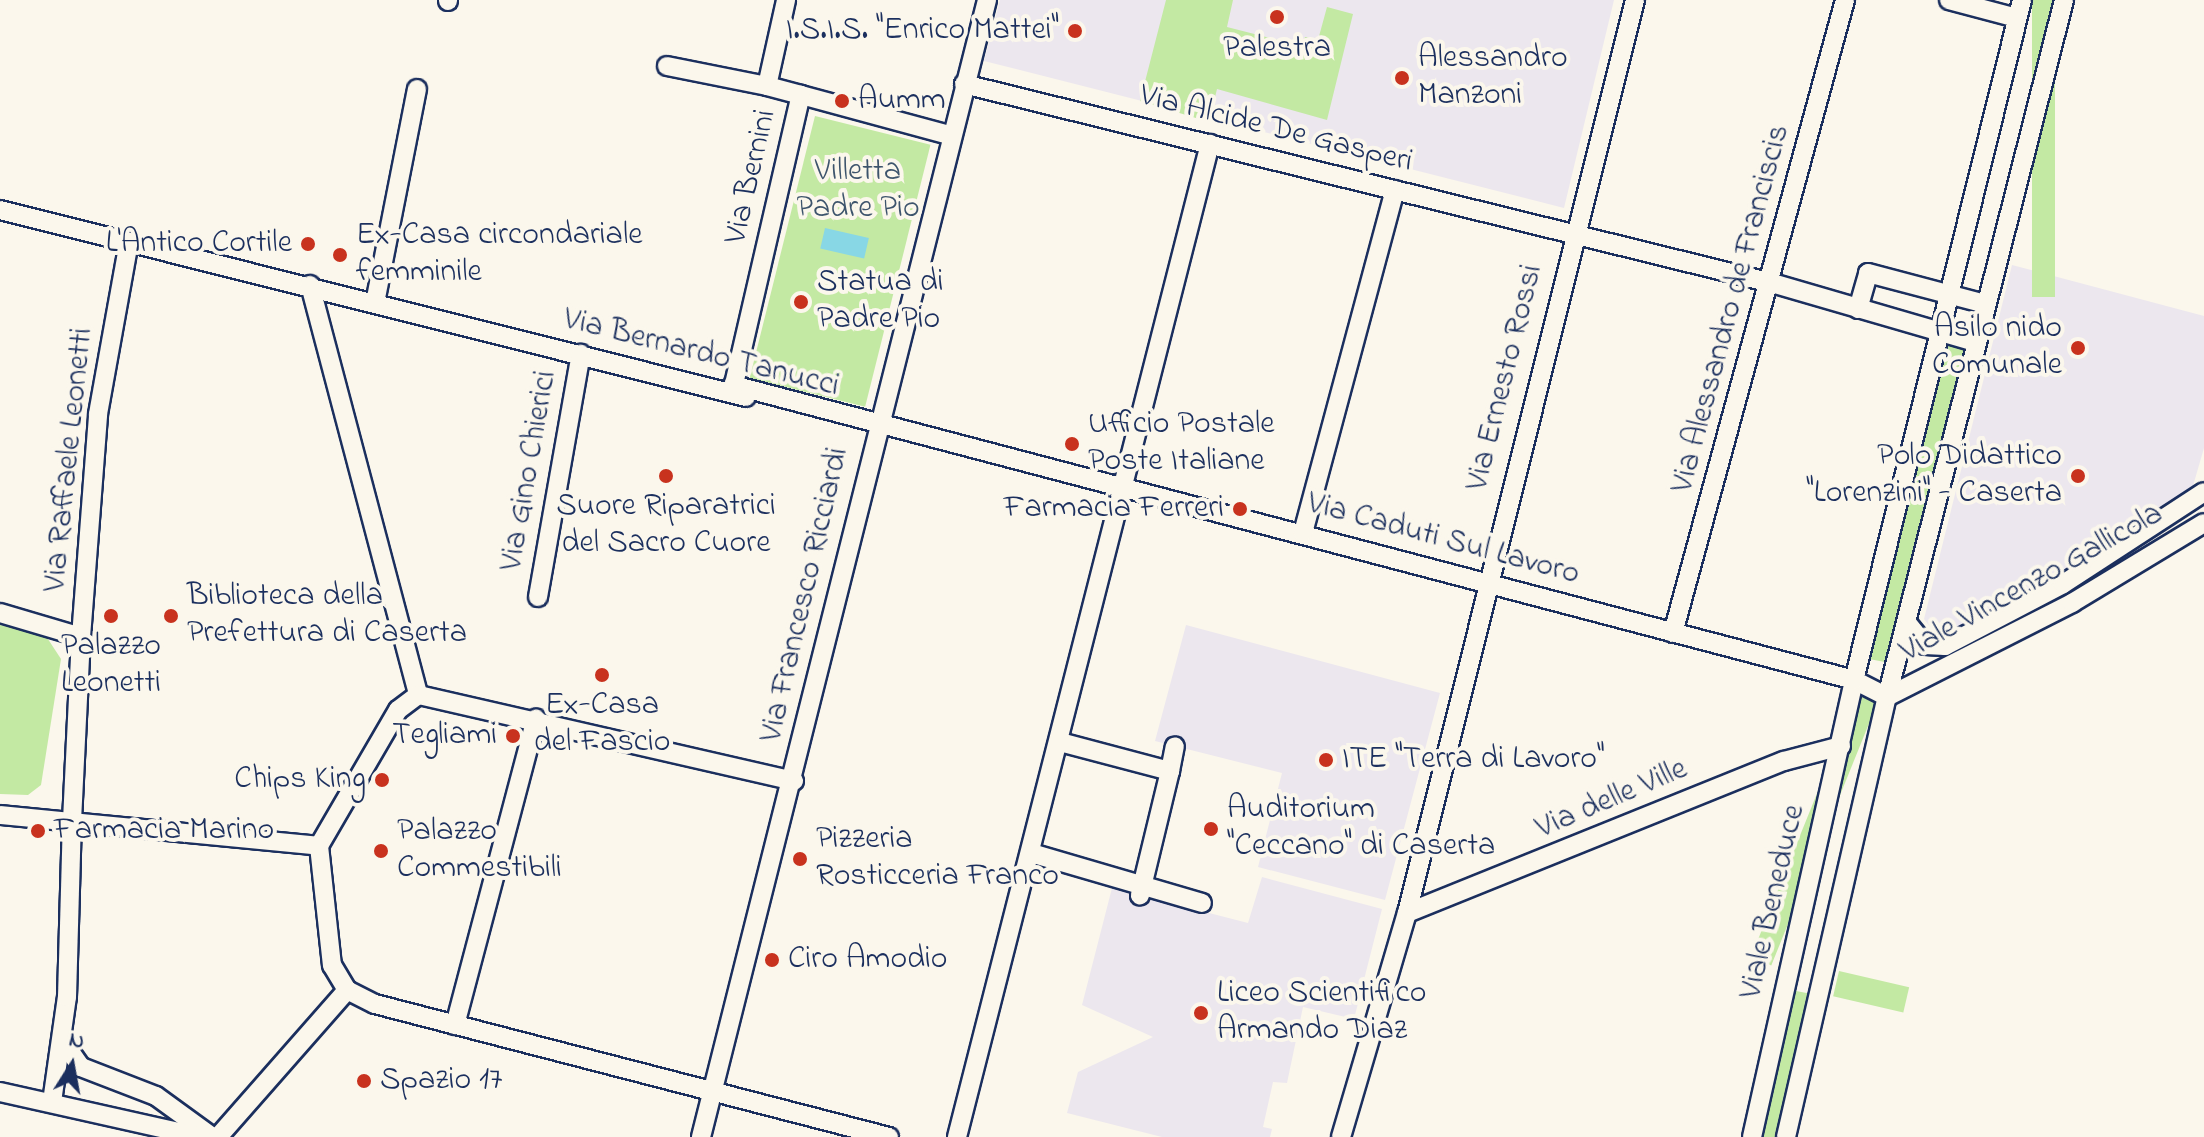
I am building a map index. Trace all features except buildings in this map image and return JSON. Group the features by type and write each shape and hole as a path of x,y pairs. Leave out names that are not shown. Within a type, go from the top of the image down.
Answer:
{"street":[{"name":"Via Bernini","path":"732,389 801,95 767,86 786,0"},
{"name":"Via Francesco Ricciardi","path":"701,1137 794,781 876,426 949,135 987,0"},
{"name":"Via Ernesto Rossi","path":"1341,1137 1407,913 1486,583 1635,0"},
{"name":"Via Alessandro de Franciscis","path":"1673,633 1772,283 1845,0"},
{"path":"1949,0 2019,9"},
{"name":"Viale Beneduce","path":"1786,1137 1887,697 2064,0"},
{"name":"Viale Beneduce","path":"1752,1137 1854,680 1946,294 2019,9"},
{"path":"667,66 767,86"},
{"name":"Via Alcide De Gasperi","path":"964,84 1772,283 1975,342"},
{"path":"375,303 417,89"},
{"path":"801,95 949,135"},
{"path":"957,1137 1127,489 1210,144"},
{"path":"1303,533 1395,190"},
{"name":"Via Bernardo Tanucci","path":"0,210 876,426"},
{"name":"Via Raffaele Leonetti","path":"52,1102 61,1049 81,637 98,414 129,242"},
{"path":"1858,309 1868,273 1985,304"},
{"path":"310,285 418,695"},
{"name":"Via Gino Chierici","path":"538,597 581,354"},
{"name":"Via Caduti Sul Lavoro","path":"876,426 1303,533 1854,680 1887,697"},
{"name":"Viale Vincenzo Gallicola","path":"1908,624 1925,645 1945,646 2063,584 2204,492"},
{"name":"Viale Vincenzo Gallicola","path":"1887,697 2072,603 2204,523"},
{"path":"0,613 81,637"},
{"path":"794,781 536,719 418,695 398,710 319,846 332,965 347,990 455,1025 889,1137"},
{"path":"455,1025 536,719"},
{"path":"1060,742 1170,771"},
{"path":"1141,888 1175,746"},
{"name":"Via delle Ville","path":"1407,913 1784,761 1841,746"},
{"path":"0,815 319,846"},
{"path":"1031,853 1141,888 1202,903"},
{"path":"1788,977 1821,984"},
{"path":"218,1137 347,990"},
{"path":"61,1049 81,1067 156,1096 211,1137"},
{"path":"0,1092 201,1137"}],"shaded area":[{"path":"1000,0 1614,0 1564,208 984,61"},
{"name":"Polo Didattico \"Lorenzini\" - Caserta","path":"2012,265 2204,316 2204,448 2188,503 1945,646 1924,619"},
{"name":"ITE \"Terra di Lavoro\"","path":"1186,625 1440,693 1385,900 1258,867 1282,773 1155,741"},
{"name":"Liceo Scientifico Armando Diaz","path":"1262,877 1382,909 1354,1019 1303,1007 1287,1083 1273,1082 1263,1127 1272,1129 1270,1137 1162,1137 1067,1113 1078,1072 1153,1037 1082,1005 1112,888 1248,923"}],"green space":[{"path":"1166,0 1233,0 1227,27 1302,46 1305,37 1318,40 1327,7 1353,14 1327,120 1217,89 1209,122 1140,101"},
{"path":"2032,0 2055,0 2055,297 2032,297"},
{"name":"Villetta Padre Pio","path":"815,116 930,145 865,407 750,378"},
{"path":"1941,340 1966,348 1890,663 1869,659"},
{"path":"0,625 44,633 61,659 41,785 28,795 0,794"},
{"path":"1858,692 1878,700 1771,965 1751,957"},
{"path":"1839,971 1909,987 1903,1013 1833,996"},
{"path":"1791,990 1812,994 1784,1137 1762,1137"}],"water":[{"path":"825,228 869,238 864,259 820,248"}],"place":[{"name":"Palestra","path":"1277,17"},
{"name":"I.S.I.S. \"Enrico Mattei\"","path":"1075,31"},
{"name":"Alessandro Manzoni","path":"1402,78"},
{"name":"Aumm","path":"842,101"},
{"name":"L'Antico Cortile","path":"308,244"},
{"name":"Ex-Casa circondariale femminile","path":"340,255"},
{"name":"Statua di Padre Pio","path":"801,302"},
{"name":"Asilo nido Comunale","path":"2078,348"},
{"name":"Ufficio Postale Poste Italiane","path":"1072,444"},
{"name":"Suore Riparatrici del Sacro Cuore","path":"666,476"},
{"name":"Polo Didattico \"Lorenzini\" - Caserta","path":"2078,476"},
{"name":"Farmacia Ferreri","path":"1240,509"},
{"name":"Palazzo Leonetti","path":"111,616"},
{"name":"Biblioteca della Prefettura di Caserta","path":"171,616"},
{"name":"Ex-Casa del Fascio","path":"602,675"},
{"name":"Tegliami","path":"513,736"},
{"name":"ITE \"Terra di Lavoro\"","path":"1326,760"},
{"name":"Chips King","path":"382,780"},
{"name":"Auditorium \"Ceccano\" di Caserta","path":"1211,829"},
{"name":"Farmacia Marino","path":"38,831"},
{"name":"Palazzo Commestibili","path":"381,851"},
{"name":"Pizzeria Rosticceria Franco","path":"800,859"},
{"name":"Ciro Amodio","path":"772,960"},
{"name":"Liceo Scientifico Armando Diaz","path":"1201,1013"},
{"name":"Spazio 17","path":"364,1081"}]}
